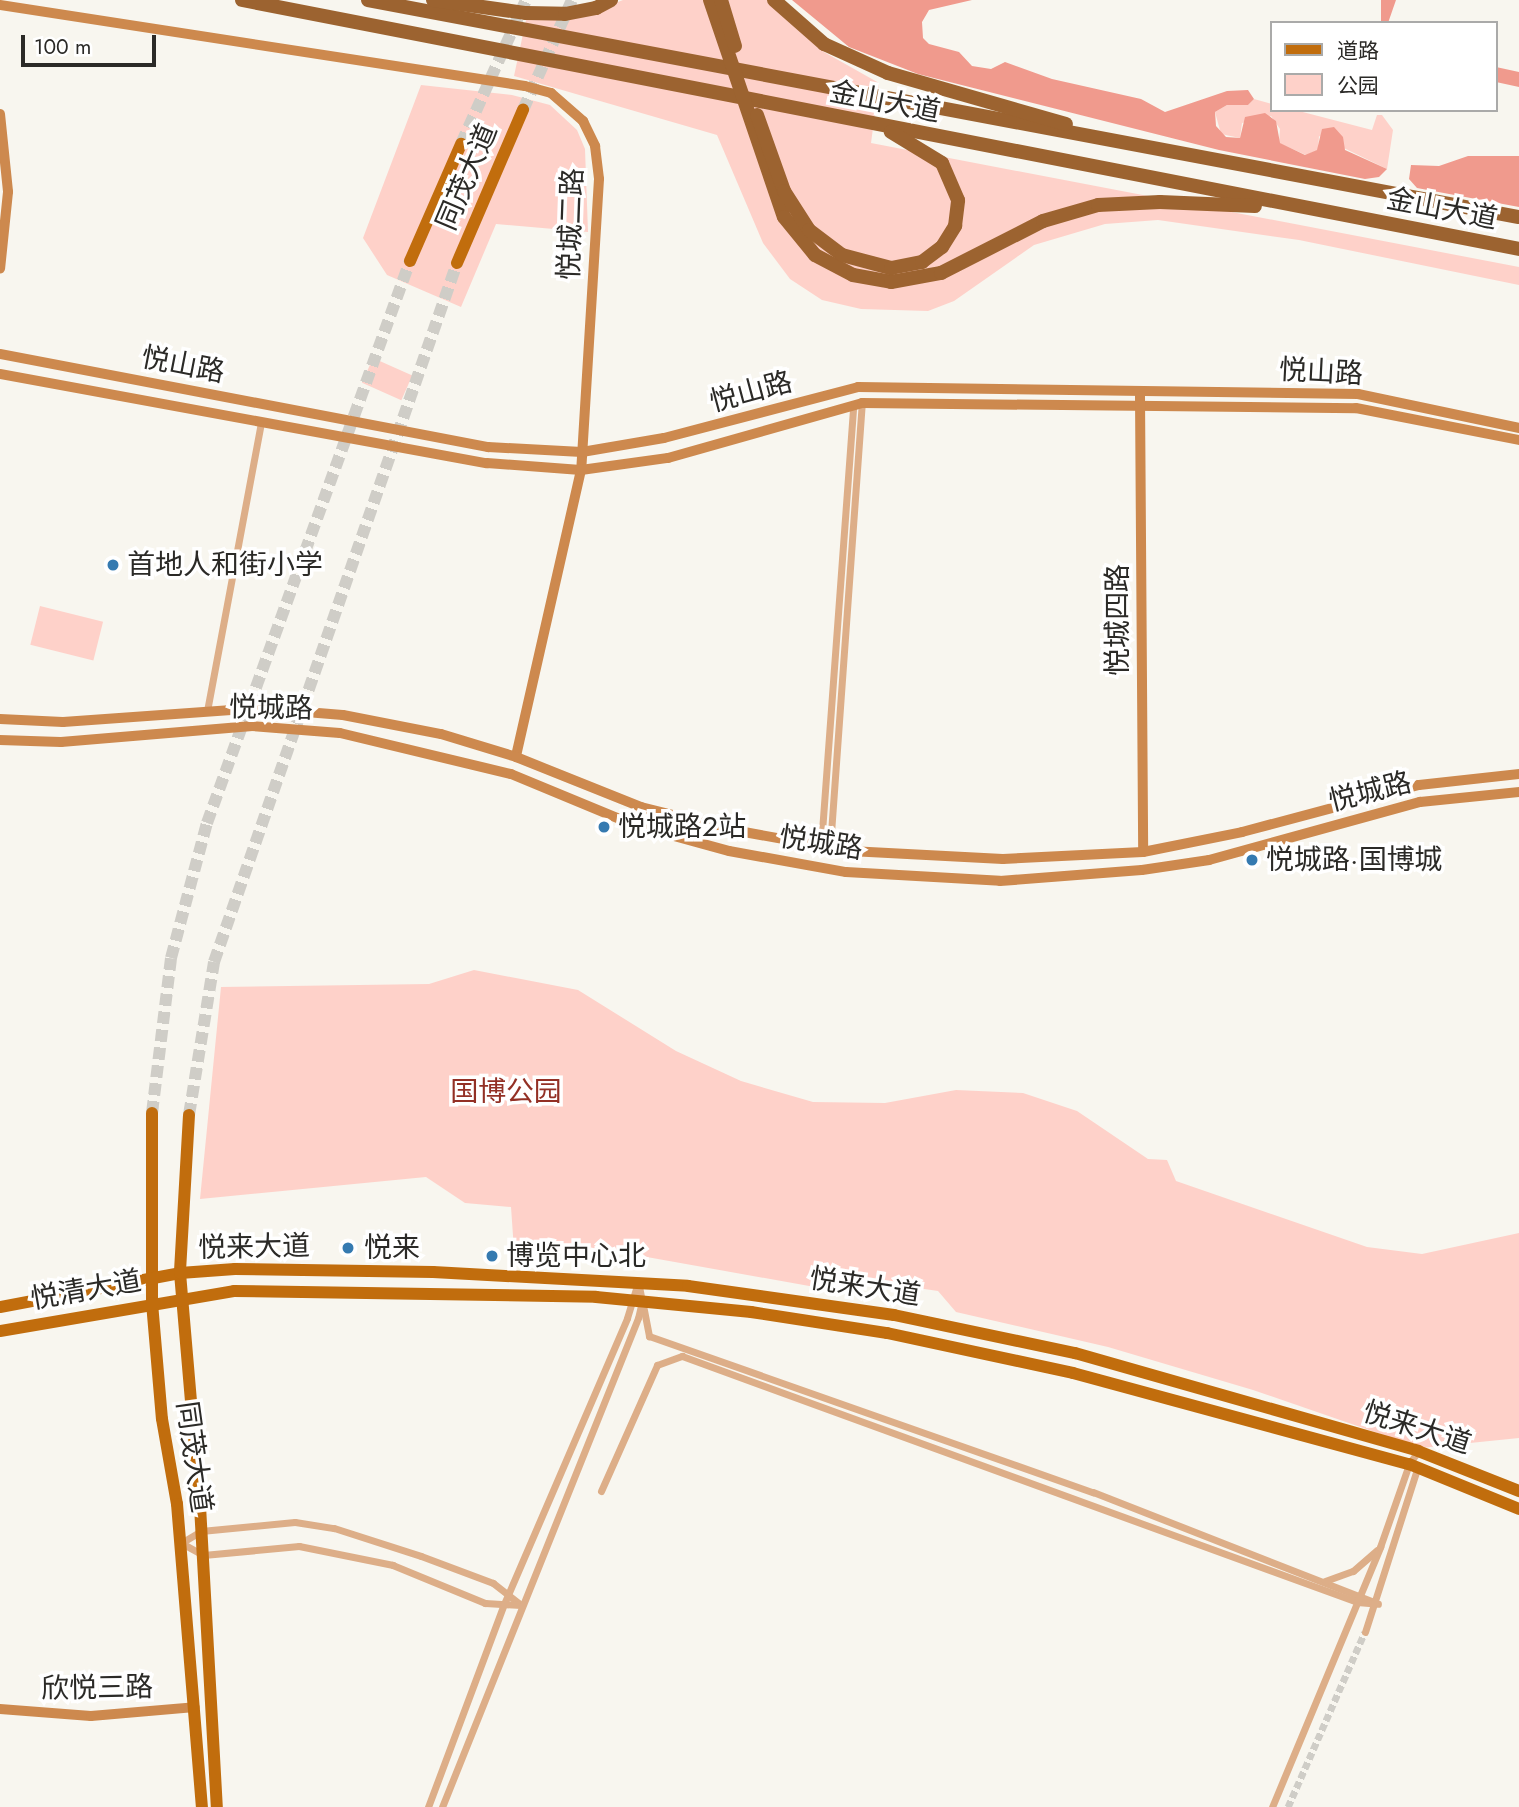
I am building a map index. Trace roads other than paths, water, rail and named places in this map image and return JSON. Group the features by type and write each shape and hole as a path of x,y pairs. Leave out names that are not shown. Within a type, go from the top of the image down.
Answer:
{"highway":[{"name":"金山大道","path":"242,0 1519,249"},
{"name":"金山大道","path":"368,0 1519,217"},
{"path":"433,0 526,13 565,14 611,0"},
{"path":"710,0 729,44 784,217 815,255 853,275 891,282 941,273 1043,221 1098,205 1160,202 1301,208"},
{"path":"721,0 729,44"},
{"path":"774,0 824,44 888,74 1152,148"},
{"path":"768,163 795,211 825,245 875,267 922,262 942,247 955,226 955,186 934,157 877,125"}],"main road":[{"name":"悦城二路","path":"0,5 525,86 551,93 568,104 595,146 599,179 582,452 516,757"},
{"name":"同茂大道","path":"457,263 523,110"},
{"path":"0,114 8,192 0,269"},
{"name":"同茂大道","path":"410,261 461,144"},
{"name":"悦山路","path":"0,354 488,447 582,452 664,438 858,387 1140,388 1358,394 1519,428"},
{"name":"悦山路","path":"0,374 487,463 580,470 668,458 857,404 1140,403 1356,408 1519,440"},
{"name":"悦城四路","path":"1140,388 1143,852"},
{"name":"悦城路","path":"0,719 63,722 257,708 343,715 441,734 516,757 641,807 826,846 1003,859 1143,852 1242,832 1407,787 1519,774"},
{"name":"悦城路","path":"0,740 61,742 253,726 340,733 511,774 634,825 729,851 846,872 1000,881 1142,870 1209,860 1420,802 1519,792"},
{"name":"同茂大道","path":"152,1113 152,1303 162,1419 181,1543 202,1807"},
{"name":"同茂大道","path":"189,1115 181,1298 203,1555 217,1807"},
{"name":"悦来大道","path":"180,1273 317,1270 638,1281 894,1315 1075,1353 1418,1451 1519,1491"},
{"name":"悦清大道","path":"0,1307 180,1273"},
{"name":"悦来大道","path":"181,1298 234,1291 635,1300 887,1333 1073,1373 1413,1465 1519,1509"},
{"name":"悦清大道","path":"0,1331 181,1298"},
{"name":"欣悦三路","path":"0,1709 92,1716 195,1707"}],"street":[{"path":"826,846 857,404"},
{"path":"206,711 261,422"},
{"path":"442,1807 522,1605 635,1300 638,1281"},
{"path":"428,1807 504,1604 635,1300 638,1281"},
{"path":"635,1300 649,1336 1093,1492 1324,1581 1358,1598"},
{"path":"601,1491 657,1365 665,1358 682,1356 1378,1604"},
{"path":"1272,1807 1418,1451"},
{"path":"1365,1632 1378,1604 1413,1465"},
{"path":"181,1543 201,1531 295,1522 334,1528 493,1583 522,1605"},
{"path":"181,1543 203,1555 299,1546 393,1565 485,1603 522,1605"},
{"path":"1324,1581 1353,1571 1380,1547"}],"tunnel":[{"path":"461,144 526,0"},
{"path":"523,110 572,0"},
{"path":"152,1113 171,958 207,823 410,261"},
{"path":"189,1115 214,962 457,263"},
{"path":"1288,1807 1365,1632"}],"place":[{"name":"首地人和街小学","path":"113,565"},
{"name":"悦城路2站","path":"604,827"},
{"name":"悦城路·国博城","path":"1252,860"},
{"name":"悦来","path":"348,1248"},
{"name":"博览中心北","path":"492,1256"}],"park label":[{"name":"国博公园","path":"506,1092"}]}
